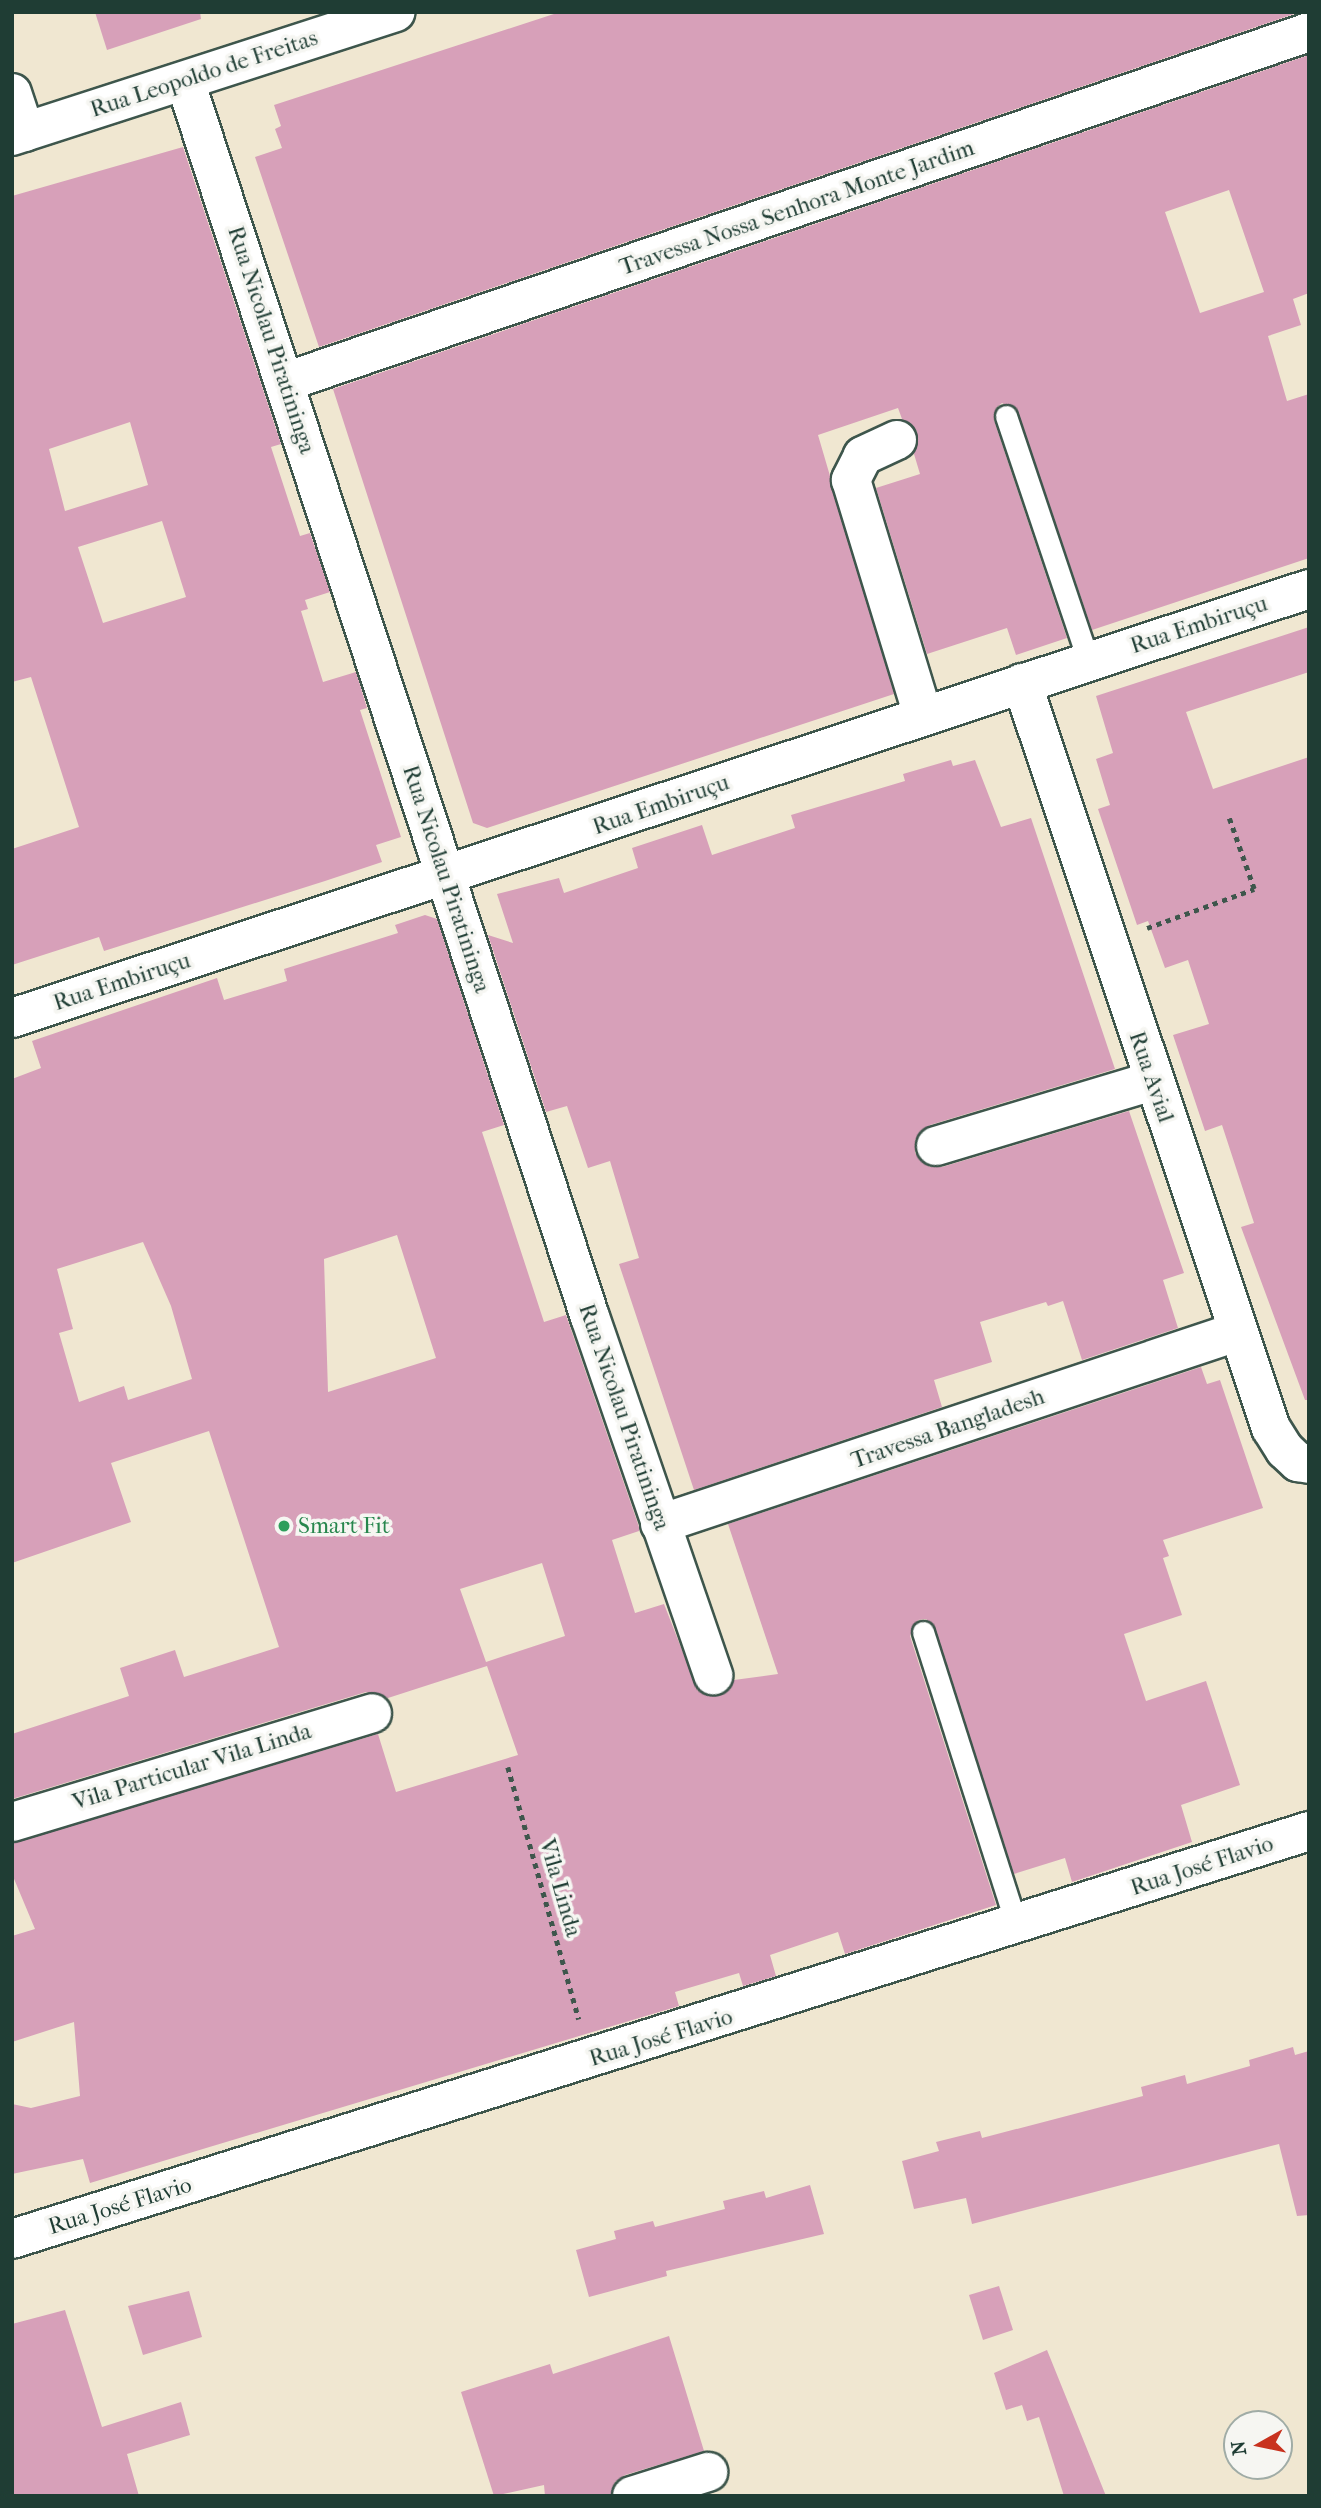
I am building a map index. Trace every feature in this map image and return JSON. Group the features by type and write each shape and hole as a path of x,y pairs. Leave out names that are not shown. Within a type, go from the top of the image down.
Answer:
{"street":[{"name":"Rua Leopoldo de Freitas","path":"19,134 395,12"},
{"name":"Travessa Nossa Senhora Monte Jardim","path":"285,382 1309,32"},
{"name":"Rua Nicolau Piratininga","path":"185,81 445,878 660,1524 713,1675"},
{"path":"12,93 19,134"},
{"path":"897,440 863,456 851,480 923,716"},
{"name":"Rua Embiruçu","path":"12,1018 445,878 1309,589"},
{"name":"Rua Avial","path":"1022,683 1236,1332 1271,1428 1303,1463"},
{"path":"936,1146 1153,1081"},
{"name":"Travessa Bangladesh","path":"660,1524 1236,1332"},
{"name":"Vila Particular Vila Linda","path":"12,1822 372,1713"},
{"name":"Rua José Flavio","path":"12,2239 1017,1926 1309,1831"},
{"path":"644,2494 708,2472"}],"lane":[{"path":"1006,416 1088,662"},
{"path":"923,1632 1017,1926"}],"path":[{"path":"1106,944 1254,889 1229,818"},
{"name":"Vila Linda","path":"508,1767 579,2019"}],"building":[{"path":"95,12 200,12 201,19 107,50"},
{"path":"560,12 1297,13 319,347 255,157 282,148 275,129 281,126 274,105"},
{"path":"1309,55 1309,293 1293,299 1301,325 1268,336 1287,401 1309,394 1309,558 1092,630 1018,412 1002,403 996,408 994,420 1067,638 1016,655 1007,628 927,654 876,488 920,474 914,454 917,431 902,419 898,408 818,435 894,694 487,828 473,823 333,389","holes":["1229,190 1264,292 1200,313 1165,212"]},
{"path":"183,147 281,444 271,447 300,536 310,533 330,592 305,600 308,609 301,611 323,682 356,672 367,708 360,710 401,837 376,845 382,862 325,881 104,951 99,937 12,965 12,849 79,827 31,677 12,682 12,196","holes":["130,422 148,485 65,511 49,449","162,521 186,597 103,623 78,547"]},
{"path":"1309,627 1309,672 1186,712 1213,789 1309,757 1309,1400 1305,1400 1241,1227 1254,1223 1222,1125 1205,1131 1173,1035 1209,1024 1188,960 1165,968 1148,921 1137,925 1098,809 1110,805 1096,759 1113,753 1096,696"},
{"path":"951,760 953,766 975,760 1001,827 1031,818 1115,1069 930,1125 915,1140 915,1153 930,1167 942,1167 1129,1111 1184,1273 1163,1280 1178,1328 1082,1360 1063,1301 1048,1306 1046,1302 980,1322 992,1362 934,1380 942,1407 694,1490 619,1264 639,1258 610,1161 588,1168 567,1106 546,1112 488,935 513,943 497,894 559,878 564,893 638,868 632,848 702,825 712,855 795,828 791,815 905,781 903,774"},
{"path":"425,915 437,919 504,1125 482,1132 544,1322 566,1315 639,1527 639,1531 612,1540 635,1613 664,1604 698,1691 719,1696 734,1680 778,1674 728,1524 1201,1367 1207,1384 1220,1380 1263,1508 1163,1540 1169,1556 1163,1558 1182,1615 1124,1634 1146,1701 1206,1681 1240,1785 1181,1805 1192,1842 1072,1882 1065,1858 1014,1874 935,1628 926,1619 918,1620 910,1636 996,1905 845,1954 838,1932 770,1955 776,1976 743,1986 739,1973 675,1992 679,2006 90,2183 83,2159 12,2174 12,2104 31,2108 80,2096 74,2022 12,2042 12,1936 35,1929 12,1874 12,1843 378,1734 396,1792 518,1755 487,1666 388,1698 366,1692 12,1799 12,1734 129,1696 120,1668 175,1650 184,1677 279,1647 209,1431 111,1463 131,1522 12,1563 12,1079 41,1068 32,1041 217,978 224,1000 287,981 284,969 398,933 395,925","holes":["397,1235 436,1358 328,1392 324,1259","143,1242 171,1306 192,1379 128,1400 124,1386 79,1402 59,1333 73,1329 57,1269","542,1563 565,1636 486,1662 460,1589"]},
{"path":"1293,2047 1295,2055 1309,2051 1309,2215 1297,2216 1279,2144 972,2224 966,2198 914,2209 902,2161 939,2151 936,2142 980,2131 982,2138 1143,2096 1141,2087 1185,2075 1187,2084 1250,2066 1249,2060"},
{"path":"810,2185 824,2234 666,2271 667,2276 589,2297 576,2250 616,2239 614,2231 653,2221 655,2227 725,2209 723,2201 764,2191 766,2198"},
{"path":"999,2286 1013,2330 983,2340 969,2295"},
{"path":"189,2291 202,2337 143,2355 128,2306"},
{"path":"65,2310 102,2427 181,2402 190,2435 127,2454 139,2496 12,2496 12,2324"},
{"path":"669,2336 704,2451 625,2475 615,2482 611,2496 545,2496 544,2485 494,2496 461,2392 550,2364 553,2374"},
{"path":"1047,2350 1106,2496 1064,2496 1039,2417 1027,2421 1022,2405 1006,2410 994,2373"}],"place":[{"name":"Smart Fit","path":"284,1526"}]}
